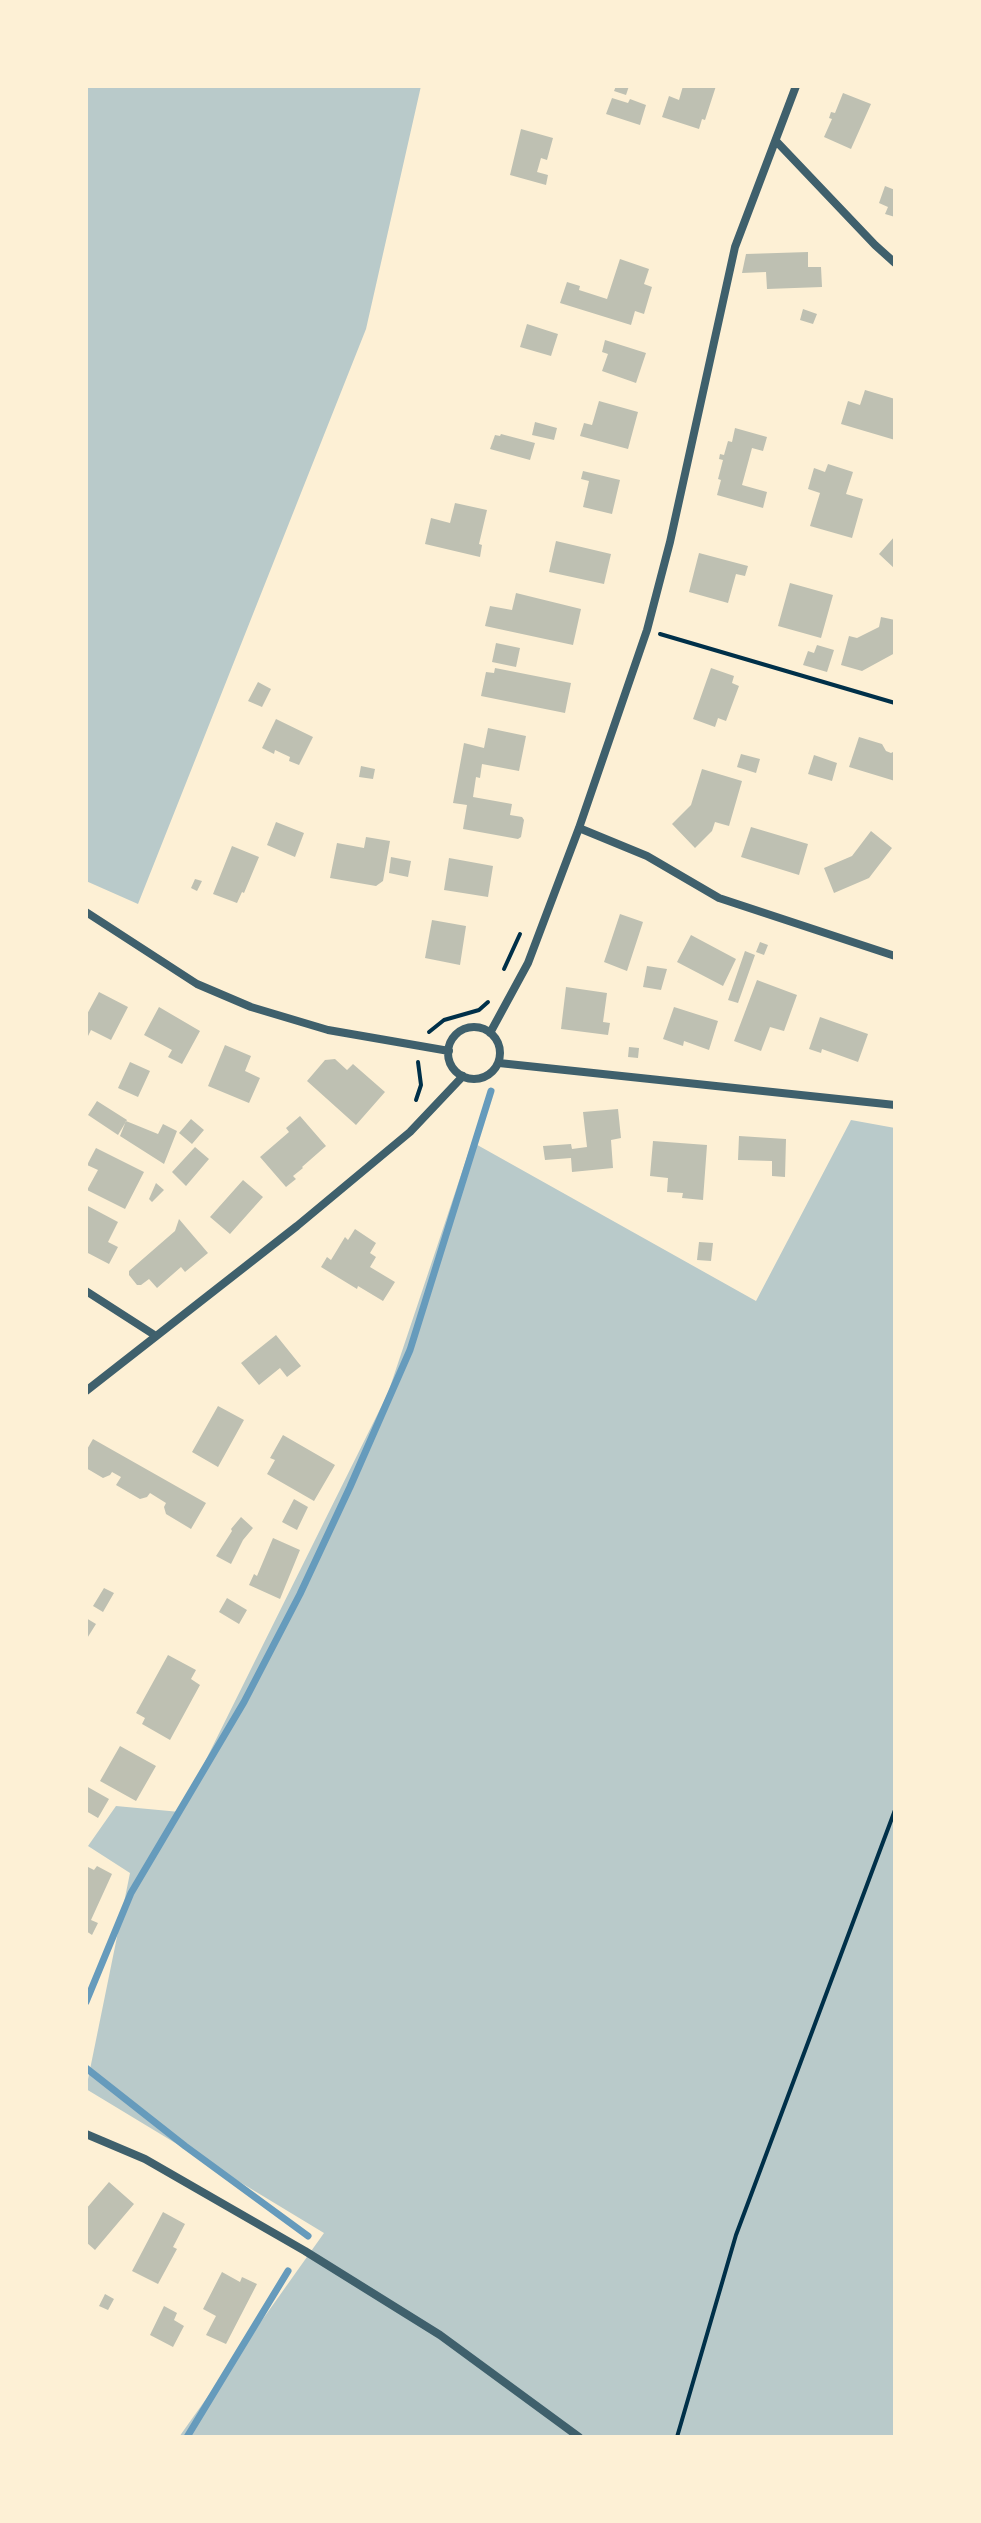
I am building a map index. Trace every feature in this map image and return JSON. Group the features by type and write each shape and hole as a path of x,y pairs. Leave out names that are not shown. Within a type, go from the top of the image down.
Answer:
{"street":[{"path":"490,1033 528,963 579,828 647,630 670,542 735,247 796,86"},
{"path":"776,141 895,263"},
{"path":"579,828 647,856 719,898 895,956"},
{"path":"86,912 197,984 251,1007 328,1030 449,1051"},
{"path":"475,1027 490,1033 499,1046 499,1063 488,1075 480,1078 463,1076 450,1063 449,1051 453,1038 467,1028 475,1027"},
{"path":"499,1063 895,1105"},
{"path":"86,1391 297,1226 410,1132 463,1076"},
{"path":"86,1291 156,1336"},
{"path":"86,2134 145,2159 305,2251 440,2335 579,2437"}],"path":[{"path":"647,630 895,703"},
{"path":"503,972 522,929"},
{"path":"415,1103 421,1085 415,1044 444,1020 479,1010 491,1000"},
{"path":"677,2437 736,2235 895,1810"}],"shaded area":[{"path":"86,86 421,86 366,329 138,904 86,881"},
{"path":"851,1120 895,1128 895,2437 179,2437 324,2233 86,2089 130,1873 88,1846 116,1806 180,1812 388,1393 472,1142 756,1301"}],"building":[{"path":"616,86 629,86 626,95 614,91"},
{"path":"683,86 716,86 699,129 662,117 669,96 679,100"},
{"path":"843,93 871,104 851,149 824,137 832,119 829,118 831,112 835,113"},
{"path":"612,98 628,103 630,99 646,105 640,125 606,114"},
{"path":"521,129 553,138 547,160 541,158 537,172 548,175 546,185 510,175"},
{"path":"885,186 895,190 895,217 885,214 888,207 879,203"},
{"path":"808,252 808,267 821,267 822,287 767,289 766,272 742,273 746,254"},
{"path":"620,259 649,269 644,284 652,287 644,314 635,311 631,325 560,303 567,282 580,286 579,290 607,299"},
{"path":"803,309 817,314 813,324 800,320"},
{"path":"527,324 558,334 551,356 520,347"},
{"path":"605,340 646,353 636,383 602,371 608,354 602,352"},
{"path":"865,390 895,399 895,440 841,424 848,401 860,405"},
{"path":"599,401 638,412 628,449 580,436 584,423 592,425"},
{"path":"535,422 557,428 554,440 532,435"},
{"path":"735,428 767,437 763,451 752,448 742,485 767,492 763,508 717,495 723,460 719,459 720,454 724,455 728,441 732,442"},
{"path":"495,435 535,443 530,460 490,449"},
{"path":"828,464 853,472 846,494 863,499 852,538 810,526 820,493 808,489 814,468 825,472"},
{"path":"583,471 620,480 612,514 583,507 589,481 581,479"},
{"path":"455,503 487,510 479,544 482,545 480,557 425,544 431,518 450,523"},
{"path":"895,536 895,569 879,554"},
{"path":"556,541 611,554 604,584 549,572"},
{"path":"699,553 748,566 745,576 736,574 728,603 689,592"},
{"path":"790,583 833,595 821,638 778,626"},
{"path":"516,593 581,609 573,645 485,626 490,606 512,610"},
{"path":"881,617 895,620 895,653 862,671 841,665 849,636 857,638 879,627"},
{"path":"496,643 520,648 516,667 492,662"},
{"path":"817,645 834,650 827,672 803,665 808,651 814,653"},
{"path":"495,668 571,683 565,713 481,696 486,672 494,673"},
{"path":"711,668 734,676 732,683 739,686 726,721 718,718 715,727 693,719"},
{"path":"258,682 271,689 262,707 248,701"},
{"path":"276,719 313,737 299,765 275,750 274,754 262,748"},
{"path":"488,728 526,736 519,771 482,764 473,797 512,804 510,815 524,820 518,839 463,829 467,805 453,803 464,743 484,748"},
{"path":"859,737 882,744 891,753 895,751 895,781 849,767"},
{"path":"741,754 760,759 756,773 737,767"},
{"path":"814,755 837,763 832,781 808,774"},
{"path":"361,766 375,769 373,779 359,777"},
{"path":"702,769 742,781 729,826 715,822 712,831 695,848 672,824 691,805"},
{"path":"276,822 304,833 295,857 267,845"},
{"path":"751,827 808,844 799,875 741,857"},
{"path":"871,831 892,848 869,878 834,893 824,868 852,856"},
{"path":"366,837 390,841 383,881 376,886 330,878 337,843 364,848"},
{"path":"232,846 259,857 237,903 213,894"},
{"path":"391,857 411,861 408,877 389,873"},
{"path":"449,858 493,866 488,897 444,890"},
{"path":"195,879 202,881 197,891 191,888"},
{"path":"620,914 643,922 627,971 604,962"},
{"path":"432,920 466,926 460,965 425,958"},
{"path":"691,935 736,959 723,986 677,962"},
{"path":"760,942 768,945 764,955 756,952"},
{"path":"745,951 755,955 738,1003 728,1000"},
{"path":"647,966 667,969 661,990 643,987"},
{"path":"757,980 797,995 784,1031 770,1027 761,1051 734,1041"},
{"path":"566,987 607,993 603,1022 610,1023 608,1035 561,1029"},
{"path":"99,992 128,1007 111,1040 91,1030 86,1035 86,1016"},
{"path":"159,1007 200,1031 182,1064 168,1057 172,1050 144,1035"},
{"path":"674,1007 718,1021 709,1050 684,1041 683,1046 663,1039"},
{"path":"820,1017 868,1034 858,1062 822,1049 821,1053 809,1049"},
{"path":"225,1045 251,1056 245,1071 260,1078 249,1103 208,1086"},
{"path":"629,1047 639,1048 638,1058 628,1057"},
{"path":"335,1059 347,1070 353,1064 385,1092 356,1125 307,1081 325,1060"},
{"path":"130,1062 150,1071 138,1097 118,1088"},
{"path":"97,1101 127,1120 118,1135 88,1115"},
{"path":"618,1109 621,1138 611,1140 613,1168 572,1172 571,1158 545,1160 543,1146 571,1144 572,1149 587,1147 583,1112"},
{"path":"300,1116 326,1146 293,1176 296,1179 286,1187 260,1157 289,1132 286,1128"},
{"path":"191,1119 204,1130 192,1144 179,1133"},
{"path":"126,1121 158,1134 163,1124 177,1131 164,1164 120,1136"},
{"path":"739,1136 786,1139 785,1177 772,1176 772,1161 738,1160"},
{"path":"653,1141 707,1145 703,1200 682,1198 683,1193 667,1192 668,1178 650,1176"},
{"path":"195,1147 209,1159 186,1186 172,1172"},
{"path":"96,1148 144,1172 125,1209 87,1190 98,1170 87,1165"},
{"path":"243,1180 263,1197 230,1234 210,1217"},
{"path":"156,1183 164,1190 152,1202 149,1199"},
{"path":"86,1205 118,1222 108,1242 118,1247 109,1264 86,1252"},
{"path":"179,1219 208,1253 185,1272 181,1267 157,1288 149,1279 137,1285 129,1271 175,1231"},
{"path":"355,1229 376,1243 370,1253 376,1257 370,1267 395,1282 383,1301 321,1267 327,1257 331,1260 345,1237 348,1240"},
{"path":"699,1242 713,1243 711,1261 697,1260"},
{"path":"276,1335 301,1366 287,1377 280,1368 259,1385 241,1363"},
{"path":"218,1406 244,1420 218,1467 192,1452"},
{"path":"283,1435 335,1465 314,1501 267,1474 275,1460 270,1458"},
{"path":"93,1439 206,1503 191,1529 166,1514 166,1503 150,1493 140,1499 116,1485 121,1477 112,1472 103,1478 86,1468 86,1451"},
{"path":"294,1499 308,1507 297,1530 282,1522"},
{"path":"241,1517 253,1528 231,1564 216,1556"},
{"path":"273,1538 300,1550 280,1599 249,1585 254,1574 257,1576"},
{"path":"104,1588 114,1593 103,1612 93,1606"},
{"path":"227,1598 247,1610 239,1624 219,1612"},
{"path":"86,1618 96,1624 86,1640"},
{"path":"168,1655 196,1670 191,1679 200,1685 170,1740 142,1724 145,1718 136,1713"},
{"path":"120,1746 156,1766 136,1801 100,1781"},
{"path":"86,1786 109,1799 98,1818 86,1811"},
{"path":"86,1866 94,1870 97,1866 112,1874 91,1920 98,1923 92,1935 86,1931"},
{"path":"109,2182 134,2204 95,2250 86,2242 86,2209"},
{"path":"163,2212 185,2224 173,2247 177,2249 158,2284 132,2271"},
{"path":"222,2272 240,2282 242,2277 257,2284 226,2344 206,2335 216,2316 203,2309"},
{"path":"105,2294 114,2299 108,2310 99,2306"},
{"path":"164,2306 177,2313 174,2320 184,2326 173,2347 150,2335"}],"waterway":[{"path":"86,2002 131,1893 244,1702 300,1594 350,1487 410,1350 491,1091"},
{"path":"86,2068 185,2146 308,2236"},
{"path":"187,2437 288,2271"}]}
